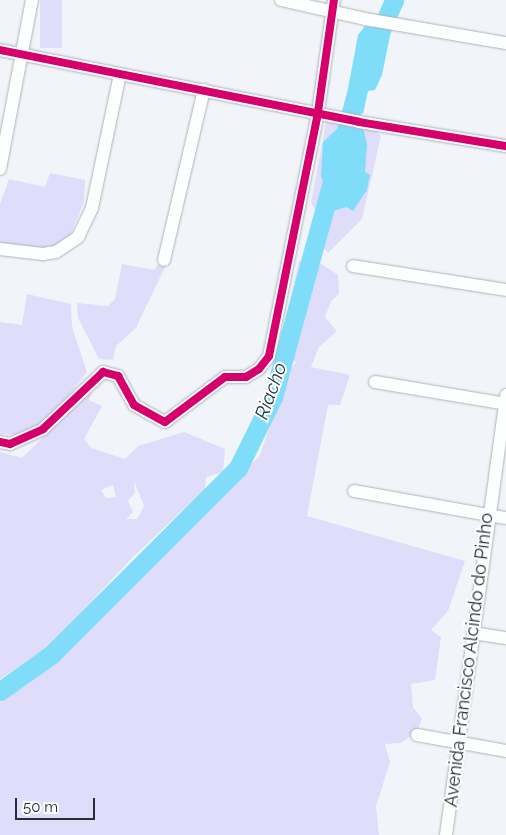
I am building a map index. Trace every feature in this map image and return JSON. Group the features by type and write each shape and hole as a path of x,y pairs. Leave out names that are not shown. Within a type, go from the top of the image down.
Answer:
{"street":[{"path":"0,169 32,0"},
{"path":"281,0 333,5 365,20 506,43"},
{"path":"0,442 23,440 43,429 103,372 118,376 134,405 168,422 225,377 252,374 269,356 318,112 333,5"},
{"path":"0,50 318,112 358,122 506,146"},
{"path":"0,249 43,254 56,252 78,237 92,208 120,74"},
{"path":"164,260 204,90"},
{"path":"353,266 506,290"},
{"path":"376,382 506,401"},
{"name":"Avenida Francisco Alcindo do Pinho","path":"446,835 460,743 487,515 506,401"},
{"path":"354,491 506,518"},
{"path":"473,634 506,638"},
{"path":"417,735 506,751"}],"shaded area":[{"path":"40,0 62,0 62,48 40,48"},
{"path":"326,122 372,127 381,136 362,219 328,253 320,244 324,225 311,203"},
{"path":"50,173 85,180 84,202 69,238 61,246 43,251 0,243 0,204 9,179 45,187"},
{"path":"299,261 317,261 338,275 339,294 331,301 325,317 337,331 319,347 311,367 350,375 340,405 328,405 307,516 465,561 448,611 431,630 441,637 435,680 411,684 413,707 422,719 417,731 401,743 385,744 390,762 376,806 379,835 0,835 0,702 75,641 145,568 159,562 260,455 289,369 297,362 278,353"},
{"path":"160,262 166,265 136,328 116,346 113,360 99,359 78,318 77,303 108,306 115,299 122,264 154,270"},
{"path":"27,294 71,304 72,327 87,372 49,420 23,435 0,434 0,322 22,325"},
{"path":"95,386 89,400 102,406 84,439 91,448 125,459 138,446 184,432 225,449 223,472 206,477 205,489 132,558 50,646 0,679 0,452 22,458","holes":["134,481 144,506 137,519 126,519 133,512 128,501 135,493","113,485 116,497 106,498 101,490"]}],"water":[{"path":"365,26 387,29 390,36 382,75 375,90 368,91 363,114 348,108 346,99 358,35"},
{"path":"363,128 367,144 365,172 370,175 367,190 353,211 347,207 333,211 321,176 323,142 337,129"}],"waterway":[{"name":"Riacho","path":"377,39 394,0"},
{"name":"Riacho","path":"0,691 52,654 238,468 273,397 358,86"}],"cycle path":[{"path":"0,442 10,444 43,429 103,372 118,376 134,405 165,422 225,377 246,377 259,369 269,356 318,112 334,0"},
{"path":"0,50 359,122 506,146"}]}
